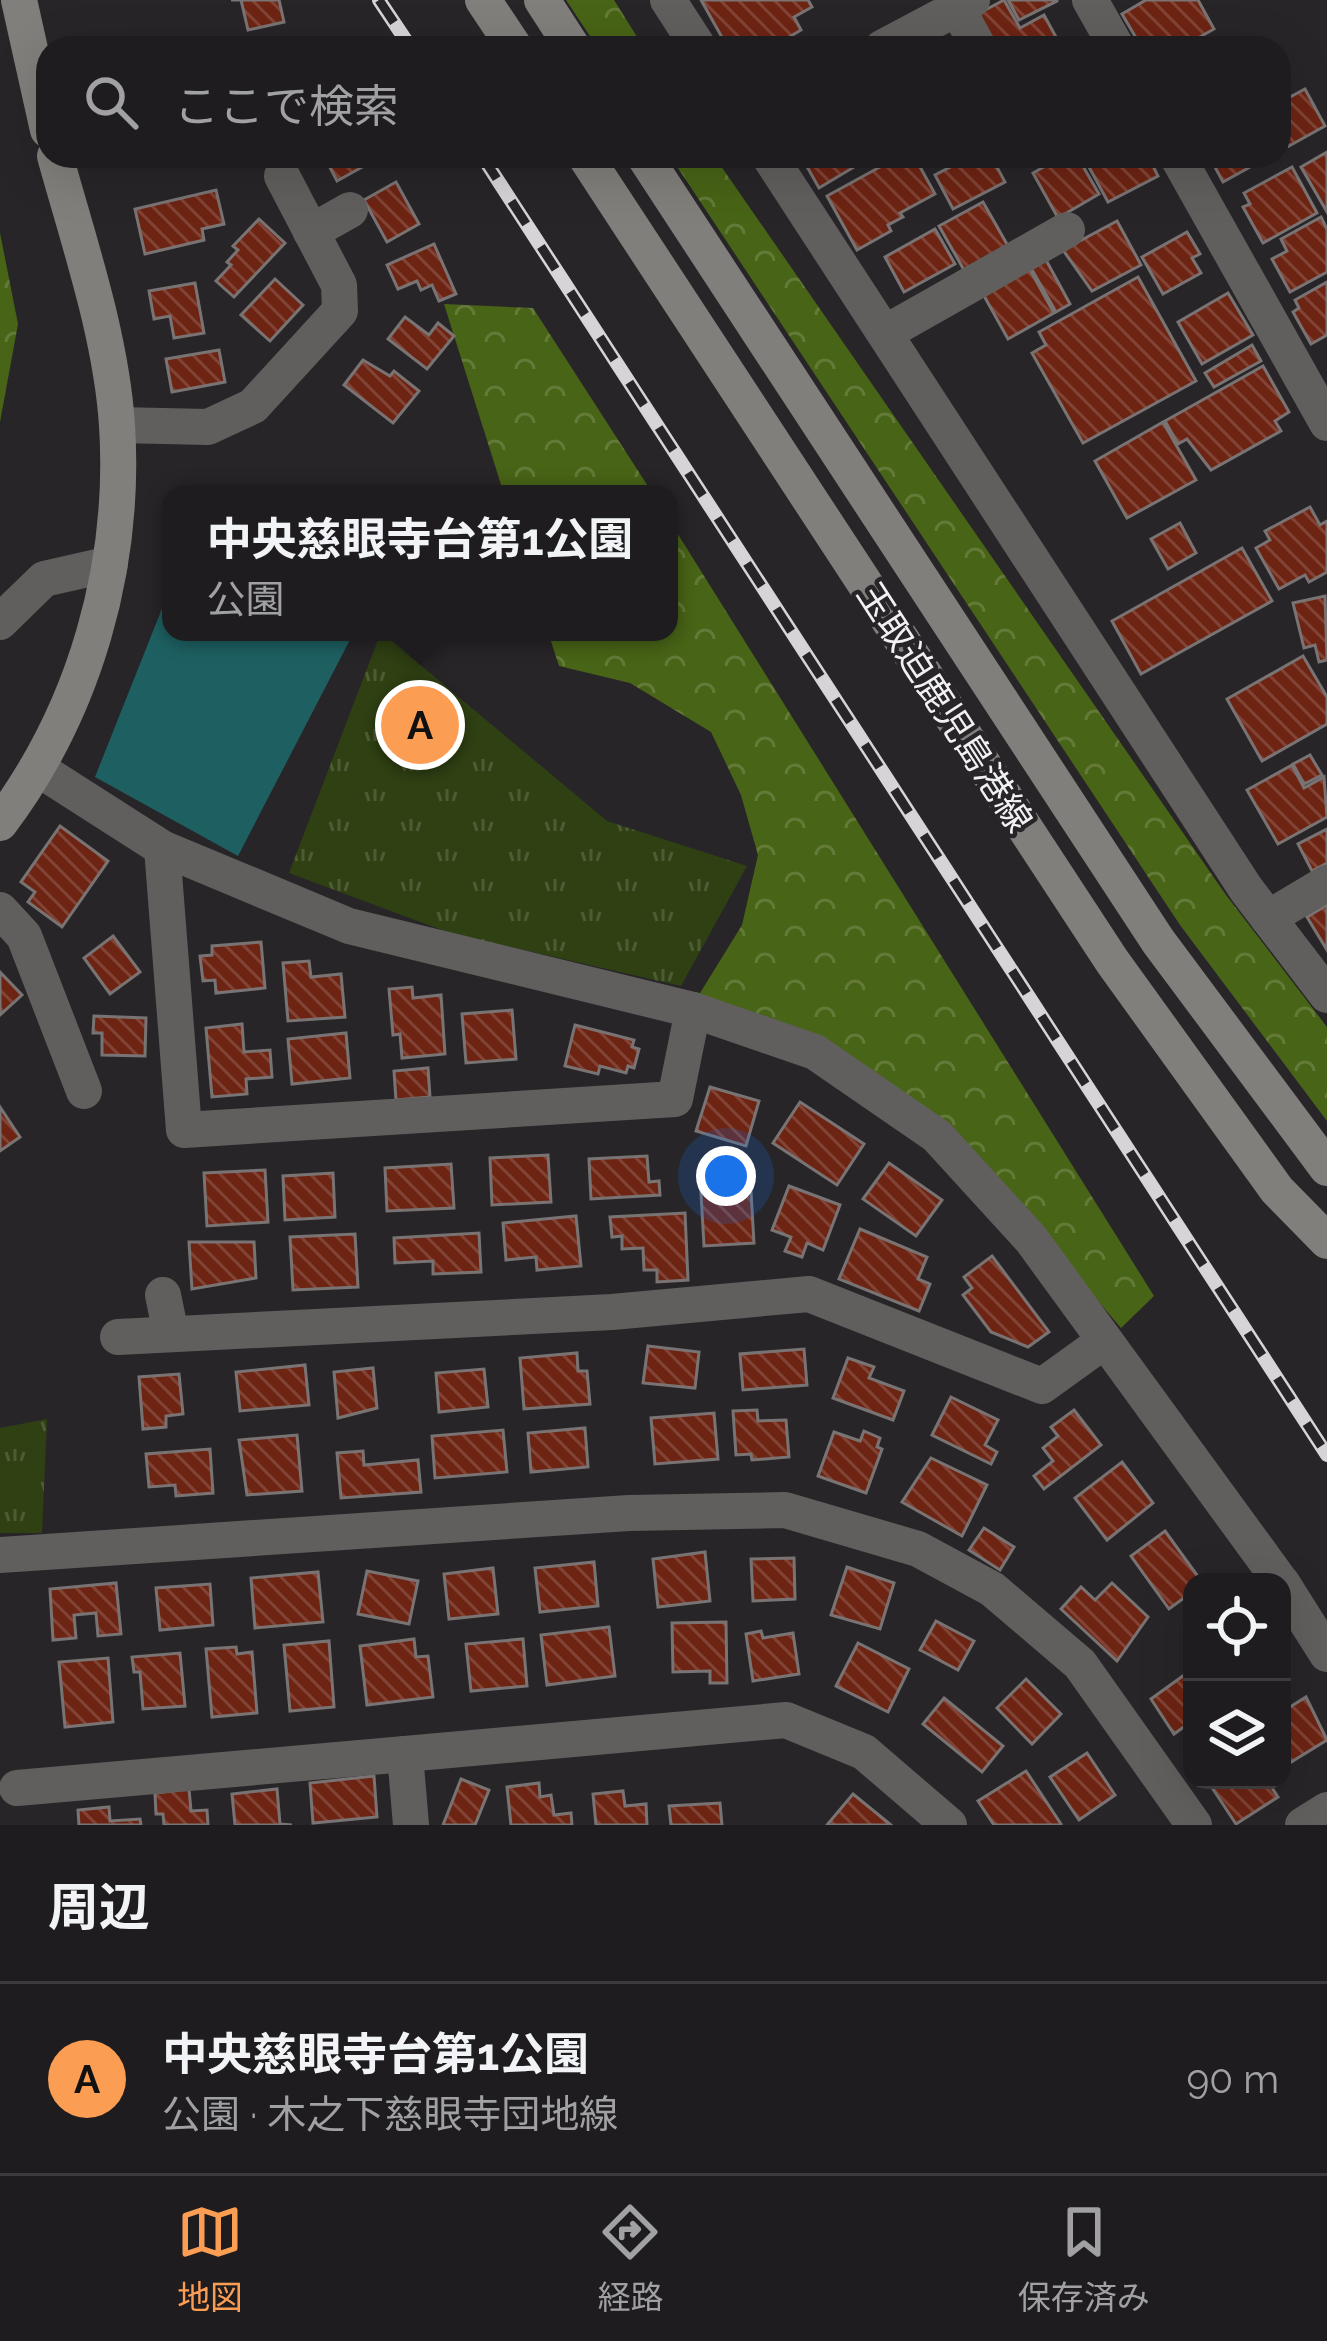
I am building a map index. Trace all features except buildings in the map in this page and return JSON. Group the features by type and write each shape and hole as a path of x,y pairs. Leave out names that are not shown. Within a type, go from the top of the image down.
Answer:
{"main road":[{"path":"19,0 36,76"},
{"path":"483,0 506,36"},
{"path":"542,0 565,36"},
{"path":"0,823 37,768 82,671 110,564 117,515 117,424 111,375 58,168"},
{"name":"玉取迫鹿児島港線","path":"593,168 1112,961 1277,1190 1327,1241"},
{"name":"玉取迫鹿児島港線","path":"652,168 1158,941 1327,1168"}],"street":[{"path":"668,0 691,36"},
{"path":"1090,0 1110,36"},
{"path":"905,36 964,4 975,36"},
{"path":"777,168 1268,918 1327,995"},
{"path":"1185,168 1327,423"},
{"path":"117,424 208,427 253,406 340,311 339,285 282,176"},
{"path":"311,232 350,210"},
{"path":"884,333 1067,230"},
{"path":"0,622 44,579 110,564"},
{"path":"37,768 162,848 349,926 693,1010 815,1052 937,1136 1031,1239 1274,1573"},
{"path":"162,848 184,1130 675,1099 693,1010"},
{"path":"1268,918 1327,883"},
{"path":"0,910 24,936 84,1091"},
{"path":"118,1337 612,1312 809,1294 1042,1386 1103,1342"},
{"path":"163,1295 171,1334"},
{"path":"0,1555 581,1515 785,1510 917,1549 992,1589 1079,1664 1194,1825"},
{"path":"1291,1598 1327,1654"},
{"path":"16,1788 785,1720 864,1753 949,1825"},
{"path":"406,1754 411,1825"},
{"path":"1303,1825 1327,1810"}],"green space":[{"path":"566,0 614,0 636,36 590,36"},
{"path":"678,168 722,168 1226,895 1327,1027 1327,1121 1180,925"},
{"path":"0,233 18,324 0,422"},
{"path":"444,304 533,308 647,485 501,485"},
{"path":"678,534 1154,1296 1121,1328 955,1133 697,998 742,925 758,855 741,795 711,732 630,683 559,666 551,641 678,641"},
{"path":"378,641 392,641 607,821 747,866 681,986 450,933 289,873"},
{"path":"47,1419 42,1533 0,1533 0,1428"}],"water":[{"path":"162,609 162,641 349,641 238,856 95,777"}],"railway":[{"path":"379,0 403,36"},
{"path":"490,168 1327,1455"}],"place":[{"name":"中央慈眼寺台第1公園","path":"420,725"}]}
